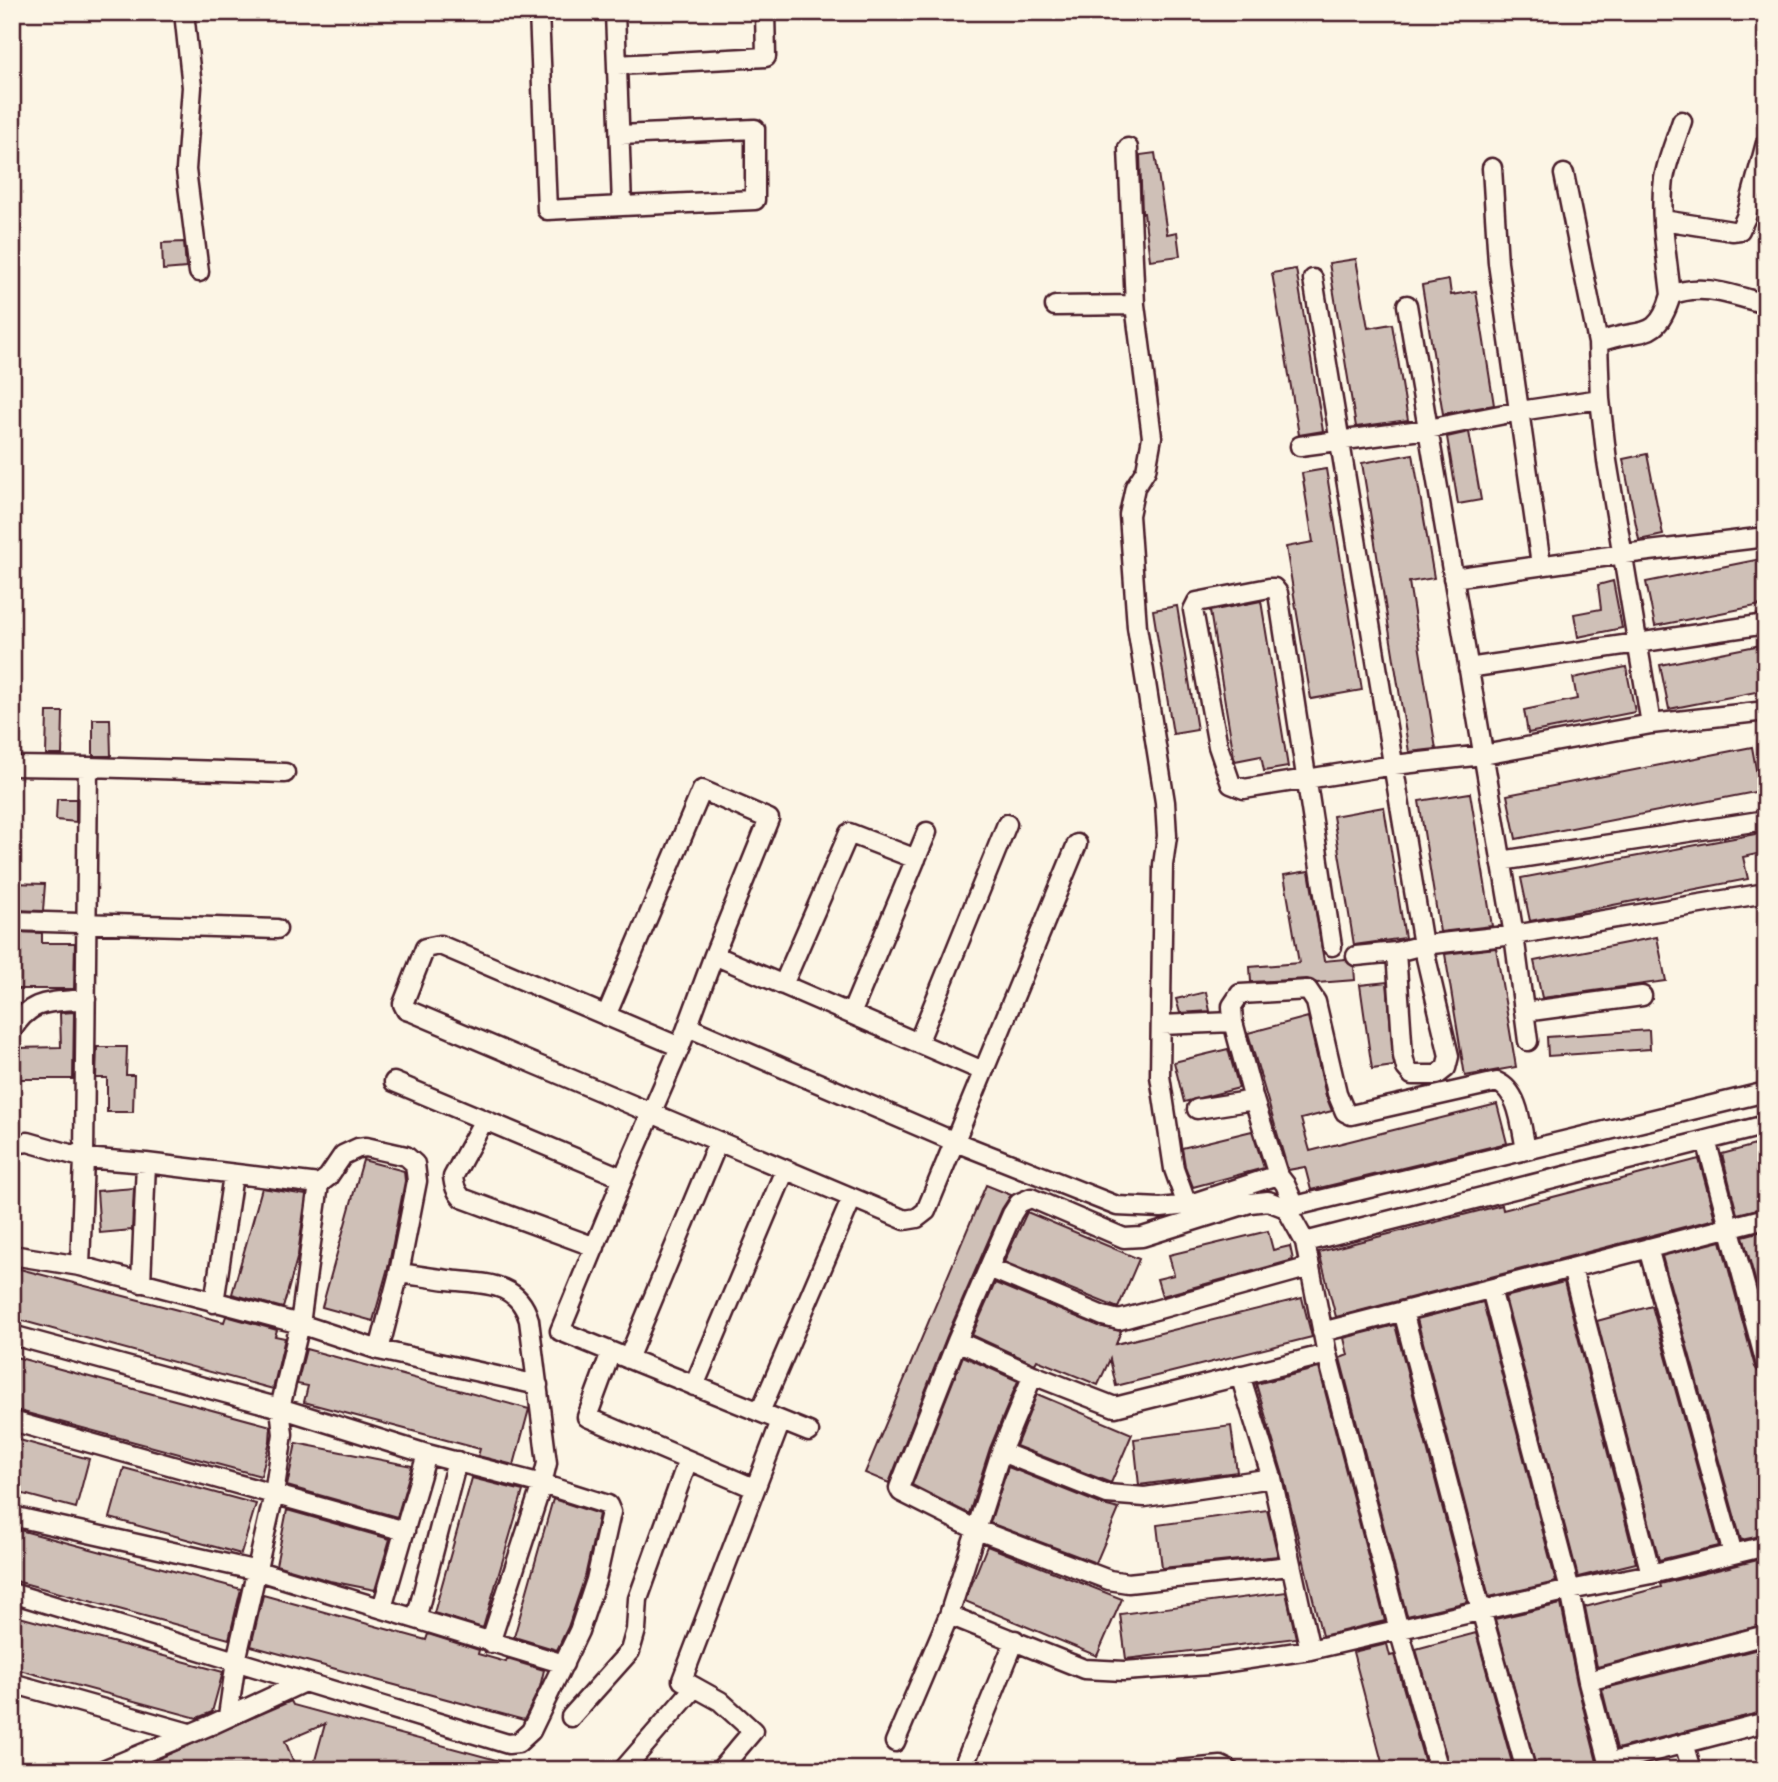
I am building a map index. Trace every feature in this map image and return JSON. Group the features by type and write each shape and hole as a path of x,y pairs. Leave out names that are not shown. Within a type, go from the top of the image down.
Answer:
{"street":[{"path":"184,12 192,87 186,170 199,272"},
{"path":"539,12 547,210 755,200 755,129 620,135"},
{"path":"615,12 622,206"},
{"path":"617,65 766,57 765,12"},
{"path":"1598,343 1649,330 1661,323 1671,295 1663,220 1664,176 1682,121"},
{"path":"1663,220 1740,230 1766,143"},
{"path":"1128,148 1135,304 1152,437 1149,462 1135,487 1129,515 1137,627 1165,802 1167,836 1163,865 1160,1076 1174,1169 1187,1205"},
{"path":"1492,168 1497,263 1541,565"},
{"path":"1564,174 1598,343 1600,399 1607,461 1651,724"},
{"path":"1313,279 1423,945 1449,1056 1447,1068 1437,1075 1412,1075 1406,1068 1396,952"},
{"path":"1671,295 1686,289 1705,289 1766,304"},
{"path":"1055,306 1135,304"},
{"path":"1407,305 1514,934 1528,1041"},
{"path":"1300,446 1428,429 1600,399"},
{"path":"1453,578 1766,537"},
{"path":"1332,946 1308,778 1278,593 1274,588 1269,588 1197,602 1193,610 1218,746 1231,784 1244,789 1308,778 1394,765 1483,755 1651,724 1766,711"},
{"path":"1468,668 1766,624"},
{"path":"12,766 285,773"},
{"path":"80,1266 88,924 88,767"},
{"path":"606,1016 702,790 769,819 680,1047 560,1331 809,1432"},
{"path":"1501,861 1766,820"},
{"path":"918,1043 1007,824"},
{"path":"851,1014 927,832"},
{"path":"783,985 849,834 916,859"},
{"path":"680,1047 440,944 425,948 403,1004 406,1010 651,1114 905,1220 917,1219 926,1211 1077,845"},
{"path":"1356,956 1514,934 1766,893"},
{"path":"12,921 277,929"},
{"path":"714,955 983,1071"},
{"path":"1438,1770 1327,1354 1305,1242 1290,1207 1285,1184 1278,1175 1254,1100 1233,1022 1232,1006 1240,994 1308,989 1316,1002 1345,1112 1351,1115 1497,1082 1506,1086 1513,1096 1526,1149"},
{"path":"1524,1012 1642,996"},
{"path":"12,1030 21,1015 36,1004 86,999"},
{"path":"1161,1025 1233,1022"},
{"path":"688,1027 953,1141 1116,1206 1161,1209 1187,1205 1278,1175"},
{"path":"394,1082 623,1178"},
{"path":"1290,1566 1128,1583 1110,1580 975,1529 904,1495 899,1488 957,1341 1019,1203 1031,1198 1124,1238 1142,1237 1250,1203 1268,1201 1290,1207 1766,1093"},
{"path":"1197,1109 1254,1100"},
{"path":"484,1120 453,1177 454,1185 462,1198 595,1247"},
{"path":"1305,1242 1766,1125"},
{"path":"1706,1140 1766,1364"},
{"path":"12,1144 28,1142 84,1158 319,1184"},
{"path":"718,1142 619,1355 587,1417 754,1488"},
{"path":"228,1716 236,1661 274,1494 283,1434 280,1408 300,1324 319,1184 328,1177 344,1155 358,1148 406,1156 411,1159 417,1171 399,1273 379,1350"},
{"path":"141,1283 146,1163"},
{"path":"694,1386 785,1170"},
{"path":"214,1303 233,1175"},
{"path":"760,1412 852,1198"},
{"path":"1322,1332 1766,1218"},
{"path":"1648,1248 1732,1553"},
{"path":"12,1255 80,1266 300,1324 379,1350 538,1385"},
{"path":"989,1268 1103,1317 1119,1320 1310,1266"},
{"path":"1572,1268 1651,1574"},
{"path":"399,1273 487,1283 515,1295 522,1301 529,1320 547,1463 490,1643"},
{"path":"1491,1289 1570,1590 1588,1681 1610,1766 1766,1722"},
{"path":"1403,1311 1481,1611 1526,1770"},
{"path":"12,1335 280,1408 427,1454 542,1484 608,1505 611,1513 596,1580 579,1632 531,1731 518,1743 508,1744 12,1594"},
{"path":"957,1341 1115,1407 1327,1354"},
{"path":"895,1742 949,1615 1001,1452 1033,1375"},
{"path":"1240,1376 1272,1478 1310,1650"},
{"path":"12,1421 405,1531"},
{"path":"720,1770 753,1731 720,1701 682,1680 781,1421"},
{"path":"1001,1452 1095,1490 1124,1496 1145,1497 1272,1478"},
{"path":"382,1608 427,1454"},
{"path":"572,1717 630,1651 636,1630 638,1599 688,1460"},
{"path":"416,1619 457,1461"},
{"path":"12,1516 258,1571 564,1664"},
{"path":"949,1615 1084,1669 1103,1671 1209,1665 1310,1650 1766,1546"},
{"path":"1588,1681 1766,1634"},
{"path":"962,1770 1015,1640"},
{"path":"103,1770 142,1762 189,1733 304,1682"},
{"path":"12,1683 189,1733"},
{"path":"623,1770 695,1687"},
{"path":"1684,1743 1692,1770"},
{"path":"1179,1770 1222,1766 1228,1770"}],"building":[{"path":"1155,153 1167,234 1177,232 1180,256 1150,260 1142,213 1140,155"},
{"path":"184,242 186,268 163,270 162,243"},
{"path":"1356,259 1368,328 1392,324 1408,420 1356,427 1329,263"},
{"path":"1296,269 1323,431 1299,435 1272,273"},
{"path":"1449,280 1451,295 1476,291 1494,405 1443,414 1422,285"},
{"path":"1469,432 1481,500 1458,504 1447,437"},
{"path":"1413,454 1434,578 1409,582 1436,749 1409,752 1362,463"},
{"path":"1647,454 1663,535 1639,540 1623,459"},
{"path":"1326,469 1362,690 1311,699 1286,547 1313,542 1302,473"},
{"path":"1766,558 1766,604 1655,626 1646,582"},
{"path":"1613,581 1622,628 1578,637 1574,614 1601,609 1598,585"},
{"path":"1261,601 1288,767 1264,771 1261,756 1235,761 1210,611"},
{"path":"1177,606 1197,730 1173,734 1153,610"},
{"path":"1766,644 1766,690 1669,709 1660,665"},
{"path":"1626,667 1635,712 1528,733 1524,710 1577,699 1573,678"},
{"path":"47,712 63,712 62,755 46,755"},
{"path":"93,719 110,719 111,756 93,756"},
{"path":"1752,747 1760,791 1516,839 1507,795"},
{"path":"1470,793 1492,926 1440,932 1419,801"},
{"path":"57,799 76,799 76,822 56,820"},
{"path":"1384,807 1405,938 1354,945 1333,816"},
{"path":"1766,832 1766,852 1743,857 1748,879 1530,921 1521,878"},
{"path":"1309,871 1324,961 1345,959 1354,967 1355,980 1317,983 1307,979 1251,982 1250,967 1299,963 1284,875"},
{"path":"12,883 45,884 43,911 12,910"},
{"path":"12,932 42,933 42,943 75,943 74,989 12,989"},
{"path":"1657,937 1666,981 1542,998 1534,961"},
{"path":"1496,948 1516,1067 1465,1076 1445,954"},
{"path":"1387,982 1394,1066 1372,1069 1360,985"},
{"path":"1206,992 1210,1011 1180,1013 1176,999"},
{"path":"74,1012 73,1079 18,1079 17,1048 61,1047 60,1013"},
{"path":"1308,1017 1326,1096 1332,1111 1301,1119 1310,1151 1497,1104 1507,1143 1311,1190 1305,1167 1288,1170 1248,1033"},
{"path":"1649,1030 1650,1049 1548,1056 1547,1037"},
{"path":"97,1047 127,1047 126,1075 134,1075 133,1112 107,1112 107,1078 96,1078"},
{"path":"1228,1049 1239,1088 1184,1102 1174,1062"},
{"path":"1252,1131 1264,1168 1193,1187 1182,1148"},
{"path":"1766,1142 1766,1207 1737,1214 1722,1154"},
{"path":"1699,1159 1715,1219 1336,1317 1319,1252 1502,1205 1503,1210"},
{"path":"363,1160 404,1171 405,1181 389,1264 373,1321 322,1307"},
{"path":"986,1185 1011,1195 1002,1209 947,1336 889,1483 865,1473"},
{"path":"134,1188 132,1230 100,1233 97,1191"},
{"path":"262,1188 306,1195 298,1255 283,1308 232,1294"},
{"path":"1027,1212 1139,1259 1118,1308 1004,1262"},
{"path":"1766,1230 1766,1319 1743,1236"},
{"path":"1268,1231 1273,1250 1290,1246 1293,1260 1162,1296 1157,1279 1174,1275 1169,1255"},
{"path":"1721,1241 1755,1367 1766,1375 1766,1535 1741,1540 1662,1256"},
{"path":"12,1267 224,1322 226,1316 277,1330 275,1336 285,1338 273,1389 12,1318"},
{"path":"1564,1282 1636,1563 1578,1577 1505,1297"},
{"path":"995,1283 1099,1326 1121,1331 1116,1344 1302,1298 1312,1337 1116,1386 1110,1359 1098,1385 1037,1360 1035,1364 972,1335"},
{"path":"1483,1302 1556,1582 1489,1597 1417,1319"},
{"path":"1652,1306 1719,1546 1659,1560 1597,1321"},
{"path":"1395,1325 1467,1602 1407,1616 1340,1358 1348,1355 1344,1338"},
{"path":"306,1349 529,1409 514,1465 478,1456 480,1449 304,1402 308,1386 297,1384"},
{"path":"12,1356 271,1426 261,1476 12,1409"},
{"path":"963,1356 1018,1381 990,1448 969,1514 912,1485"},
{"path":"1319,1368 1385,1621 1322,1636 1283,1475 1256,1384"},
{"path":"1037,1394 1132,1434 1111,1483 1016,1446"},
{"path":"1231,1426 1237,1472 1139,1485 1134,1439"},
{"path":"12,1438 89,1459 76,1508 12,1491"},
{"path":"296,1443 412,1466 397,1517 287,1486"},
{"path":"1008,1467 1119,1509 1096,1563 990,1523"},
{"path":"124,1468 256,1504 241,1554 110,1518"},
{"path":"472,1478 523,1491 483,1628 434,1613"},
{"path":"553,1499 599,1514 585,1577 557,1650 514,1637"},
{"path":"287,1510 390,1539 375,1590 330,1581 276,1565"},
{"path":"1267,1510 1278,1556 1162,1568 1157,1525"},
{"path":"12,1528 241,1589 229,1639 12,1580"},
{"path":"987,1546 1122,1599 1097,1656 965,1601"},
{"path":"1766,1558 1766,1624 1597,1667 1585,1607 1661,1587 1660,1584"},
{"path":"1286,1592 1296,1638 1126,1659 1120,1614"},
{"path":"263,1595 426,1640 428,1634 479,1650 478,1654 544,1670 540,1687 524,1720 251,1646"},
{"path":"1561,1604 1599,1770 1537,1770 1495,1619"},
{"path":"12,1615 223,1672 212,1712 197,1718 12,1668"},
{"path":"1476,1633 1514,1770 1450,1770 1416,1649"},
{"path":"1387,1644 1390,1656 1394,1655 1427,1770 1384,1770 1353,1652"},
{"path":"1766,1647 1766,1711 1617,1749 1602,1689"},
{"path":"291,1701 293,1705 515,1765 515,1770 335,1770 314,1764 325,1724 285,1741 297,1770 157,1770 153,1761"}]}
